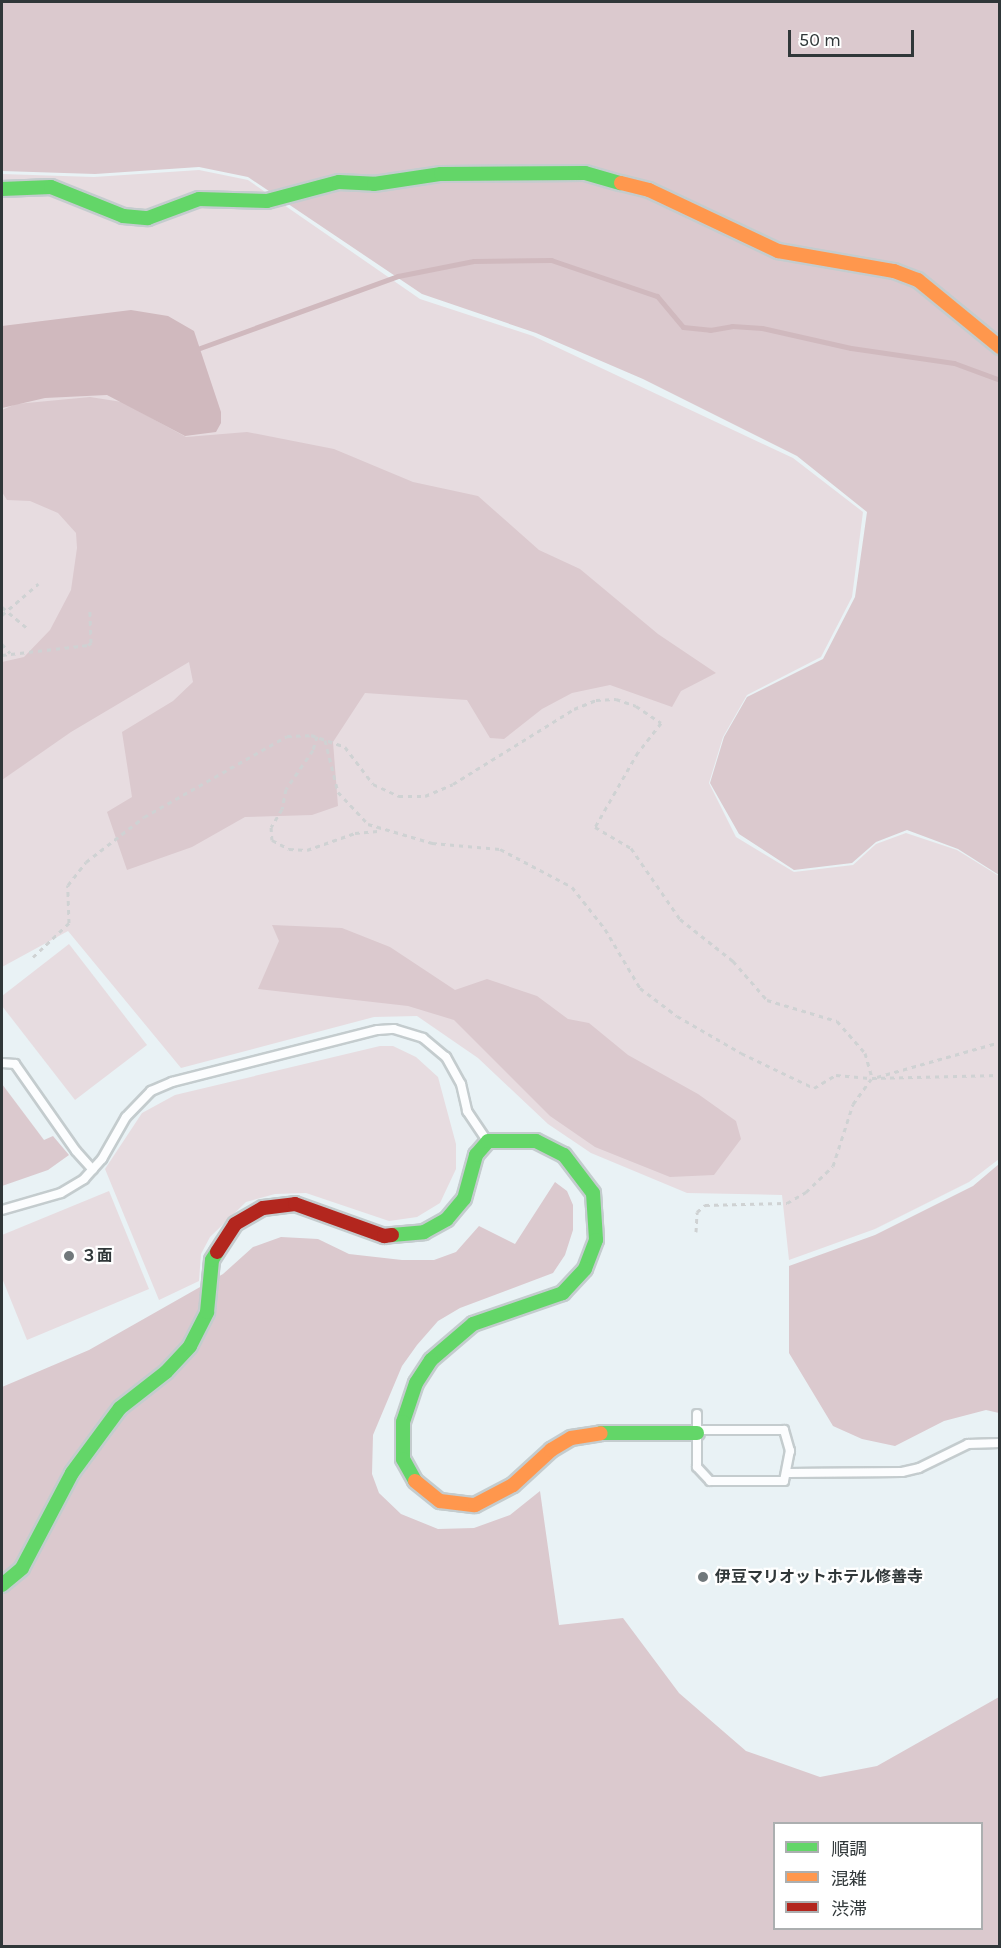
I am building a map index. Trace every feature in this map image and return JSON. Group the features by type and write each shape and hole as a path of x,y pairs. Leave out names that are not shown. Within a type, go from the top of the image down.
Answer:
{"street":[{"path":"2,189 51,187 123,216 148,218 199,199 267,201 339,182 374,184 441,174 585,173 649,190 778,251 894,271 918,280 999,347"},
{"path":"2,1586 22,1568 72,1473 120,1408 166,1372 190,1346 207,1312 212,1260 235,1224 263,1208 295,1204 384,1236 424,1232 447,1219 464,1199 476,1155 488,1141 504,1138 536,1141 576,1166 595,1201 597,1240 585,1269 563,1293 542,1303 473,1324 431,1360 411,1396 403,1422 403,1459 413,1480 440,1501 475,1504 513,1485 551,1450 571,1438 593,1433 697,1431"}],"lane":[{"path":"2,1210 61,1193 93,1170 126,1117 151,1091 172,1082 378,1030 409,1032 436,1046 446,1057 461,1084 472,1122 488,1141"},
{"path":"2,1063 15,1064 76,1151 93,1170"},
{"path":"697,1414 697,1431 697,1467 710,1481 784,1481 788,1473 790,1451 784,1430 697,1431"},
{"path":"788,1473 902,1472 919,1468 968,1444 999,1443"}],"path":[{"path":"2,615 38,584"},
{"path":"2,607 28,629"},
{"path":"2,655 10,652 88,645 91,643 90,612"},
{"path":"2,644 10,652"},
{"path":"33,957 69,923 66,898 72,878 122,832 287,736 317,736 345,747 365,776 387,792 425,796 446,788 546,723 586,703 606,698 636,706 661,723 638,752 594,827 631,848 680,919 733,961 767,1000 837,1021 865,1053 872,1078"},
{"path":"317,736 313,750 286,789 282,809 271,827 272,840 289,849 307,850 364,831 382,831 432,843 494,848 521,858 577,892 616,947 631,978 651,999 677,1016 814,1088 836,1074 872,1078 999,1075"},
{"path":"325,740 338,792 360,818 382,831"},
{"path":"696,1232 697,1212 705,1205 779,1204 793,1201 806,1192 833,1166 853,1104 872,1078 999,1042"}],"shaded area":[{"path":"2,2 999,2 999,875 958,849 907,830 876,842 852,863 794,870 739,834 710,783 724,737 747,697 823,659 855,597 867,512 797,456 643,379 536,333 422,294 248,177 199,167 95,174 2,171"},
{"path":"199,170 248,180 420,299 533,336 793,458 863,512 852,597 821,657 747,695 723,737 709,783 736,837 794,872 853,865 876,844 906,833 957,850 999,876 999,1159 969,1182 875,1229 789,1260 782,1195 687,1193 591,1153 548,1124 478,1058 417,1016 374,1017 181,1068 68,931 2,967 2,174 94,177"},
{"path":"131,310 168,316 194,331 221,412 221,423 216,432 185,436 107,395 45,398 2,408 2,326"},
{"path":"90,397 122,402 186,437 247,432 334,449 413,482 478,496 539,550 580,569 658,634 716,673 681,691 672,707 610,685 572,693 542,709 504,739 490,738 467,700 365,693 333,742 338,806 312,815 245,817 192,847 127,870 107,812 132,797 122,732 173,701 193,682 189,662 71,732 2,780 2,662 24,657 50,630 71,590 77,548 76,533 58,513 30,501 7,500 2,492 2,410 16,404"},
{"path":"272,925 342,928 390,947 455,990 487,979 537,996 568,1019 589,1023 628,1055 698,1094 736,1121 741,1139 714,1175 670,1177 595,1147 550,1116 454,1020 408,1006 258,989 279,941"},
{"path":"69,944 147,1045 75,1100 2,1006 2,996"},
{"path":"380,1046 393,1046 416,1057 438,1077 456,1144 456,1169 440,1203 417,1217 389,1221 306,1193 275,1194 246,1202 210,1237 201,1254 199,1281 159,1300 105,1169 142,1113 175,1095"},
{"path":"2,1084 44,1140 53,1136 69,1155 48,1170 2,1186"},
{"path":"999,1164 999,1413 986,1410 944,1421 895,1446 862,1439 833,1426 789,1353 789,1266 875,1235 973,1186"},
{"path":"555,1182 567,1191 573,1205 573,1230 565,1255 553,1273 460,1308 438,1321 402,1366 373,1435 372,1474 379,1493 401,1514 438,1529 474,1528 510,1515 540,1491 559,1625 623,1618 679,1693 746,1751 820,1777 877,1766 999,1697 999,1946 2,1946 2,1387 89,1350 223,1274 253,1247 281,1237 318,1239 349,1254 402,1260 434,1260 456,1252 479,1226 515,1244"},
{"name":"３面","path":"109,1191 149,1289 27,1340 2,1278 2,1235"}],"waterway":[{"path":"200,348 398,276 474,261 551,260 657,296 683,327 710,330 732,326 762,328 851,348 954,363 1000,380"}],"traffic: fast":[{"path":"2,189 51,187 123,216 148,218 199,199 267,201 339,182 374,184 441,174 585,173 621,183"},
{"path":"392,1235 424,1232 447,1219 464,1199 476,1155 488,1141 536,1141 564,1155 593,1193 596,1240 585,1269 563,1293 473,1324 431,1360 416,1383 403,1422 403,1459 415,1481"},
{"path":"2,1585 22,1568 72,1473 120,1408 166,1372 190,1346 207,1312 212,1260 217,1252"},
{"path":"601,1433 697,1433"}],"traffic: slow":[{"path":"621,183 649,190 778,251 894,271 918,280 1000,347"},
{"path":"415,1481 440,1501 475,1505 513,1485 551,1450 571,1438 601,1433"}],"traffic: jam":[{"path":"217,1252 235,1224 263,1208 295,1204 384,1236 392,1235"}],"place":[{"name":"３面","path":"69,1256"},
{"name":"伊豆マリオットホテル修善寺","path":"703,1577"}]}
